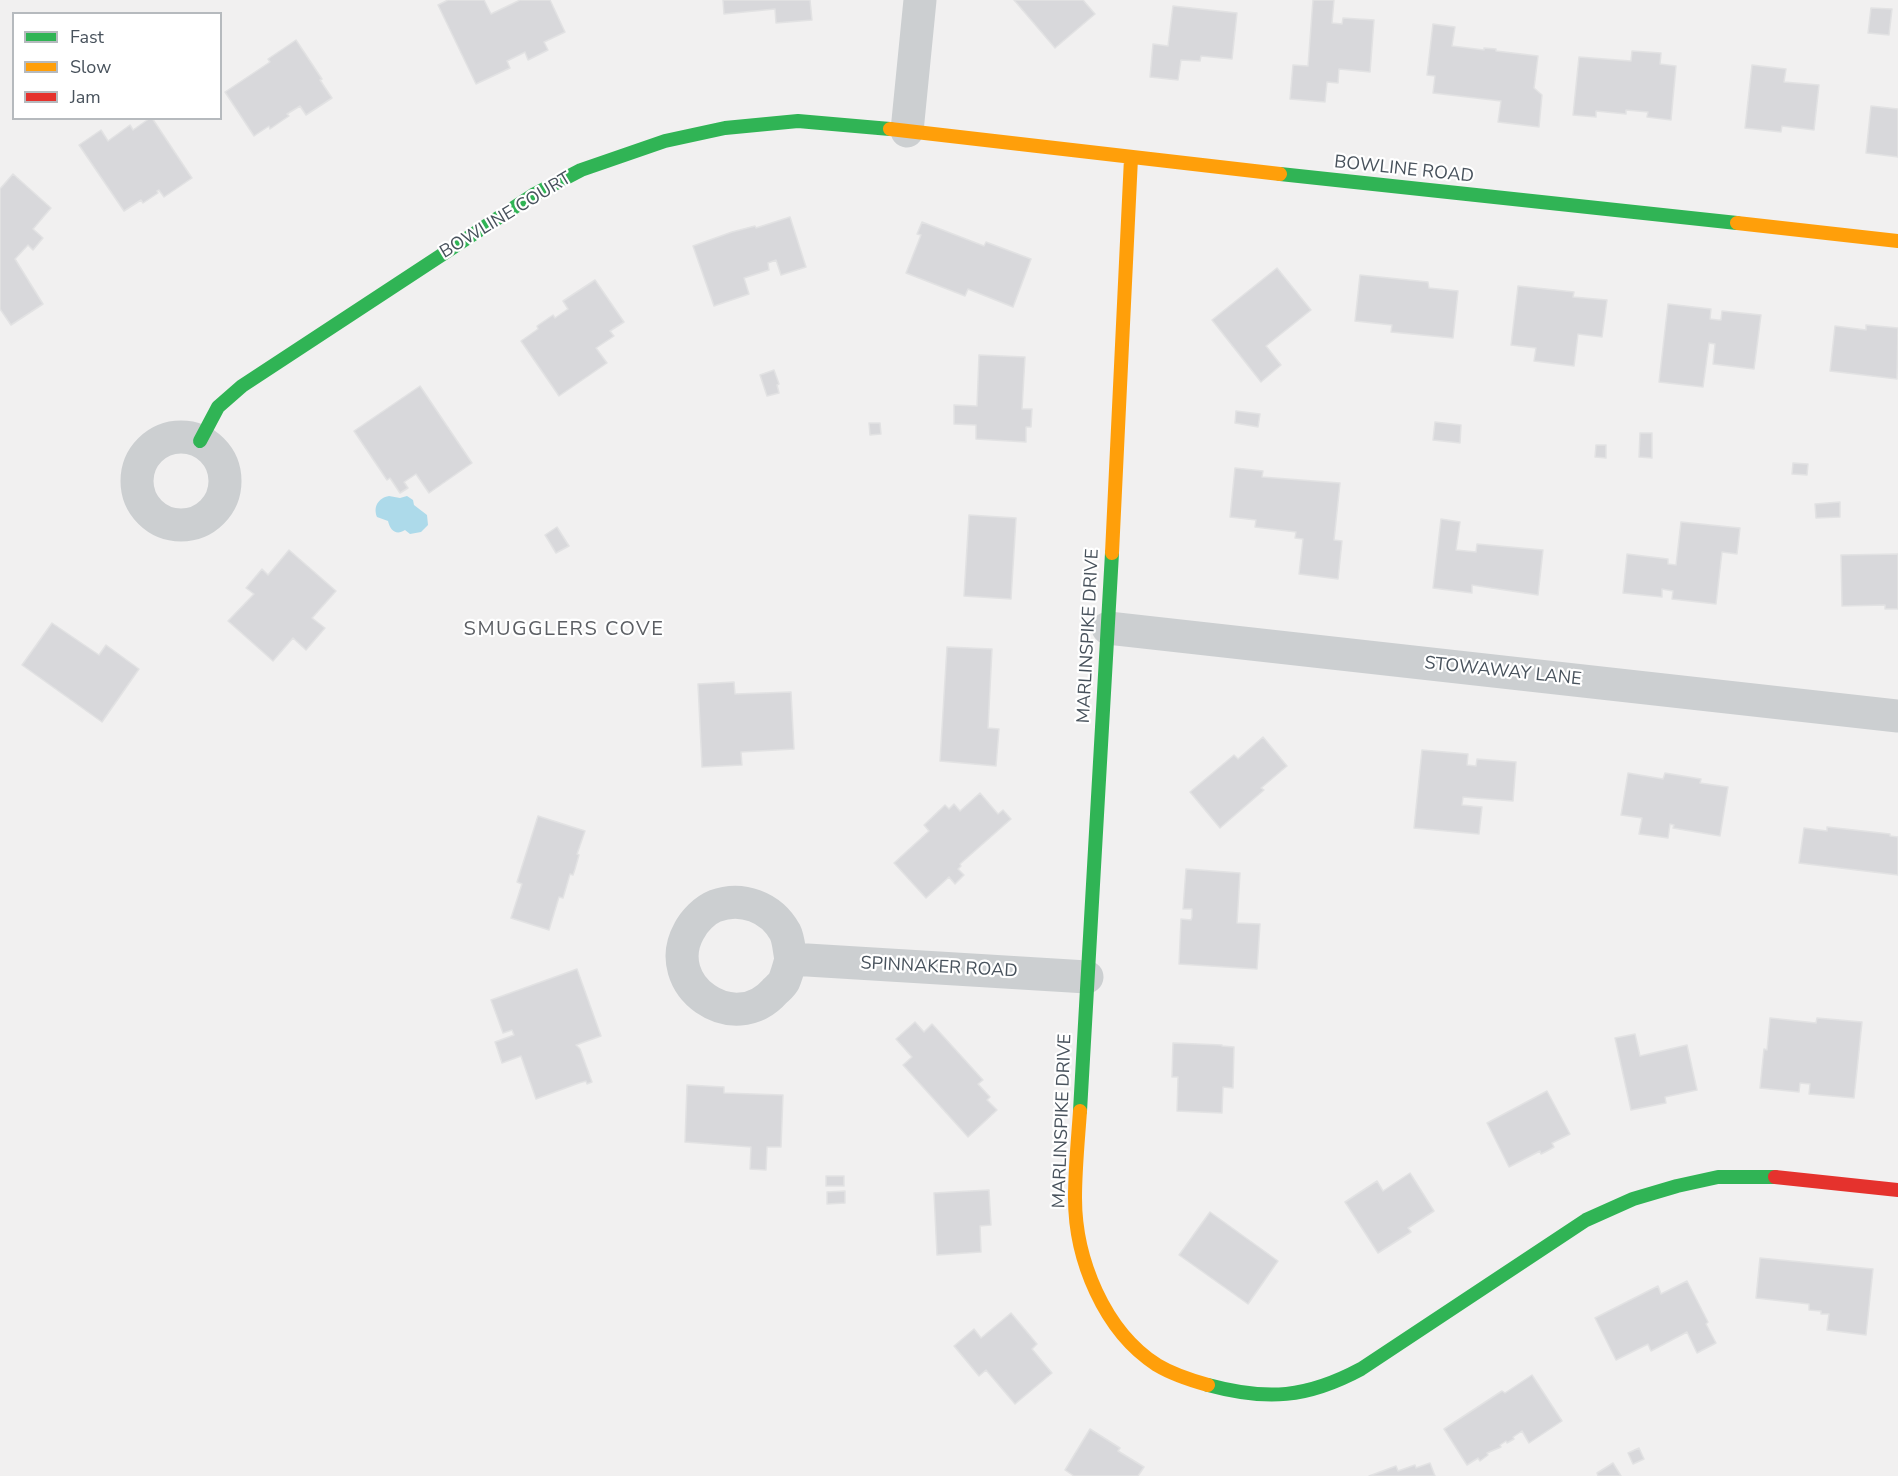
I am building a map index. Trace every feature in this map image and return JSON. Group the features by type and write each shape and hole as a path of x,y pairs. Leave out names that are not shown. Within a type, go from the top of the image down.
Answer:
{"street":[{"path":"907,131 920,0"},
{"name":"BOWLINE COURT","path":"200,441 218,407 242,386 533,195 581,170 665,141 725,128 798,121 907,131"},
{"name":"BOWLINE ROAD","path":"907,131 1131,158 1898,240"},
{"name":"MARLINSPIKE DRIVE","path":"1131,158 1108,628 1075,1200 1080,1248 1094,1289 1117,1325 1149,1359 1188,1380 1245,1393 1286,1395 1320,1388 1361,1370 1586,1220 1633,1199 1718,1177 1769,1177 1898,1190"},
{"name":"STOWAWAY LANE","path":"1108,628 1898,716"},
{"name":"SPINNAKER ROAD","path":"791,959 1087,977"}],"water":[{"path":"389,496 400,498 407,496 413,500 414,505 427,515 428,525 421,532 410,534 405,530 394,531 388,521 377,517 376,513 379,501"}],"building":[{"path":"448,0 484,0 491,14 520,0 550,0 565,32 544,42 548,50 528,60 525,52 507,61 510,68 476,84 438,5"},
{"path":"723,0 810,0 812,20 776,23 775,9 724,14"},
{"path":"1014,0 1083,0 1095,14 1055,48"},
{"path":"1313,0 1334,0 1332,23 1342,24 1343,18 1374,20 1370,72 1339,69 1338,83 1327,82 1325,102 1290,99 1293,65 1308,66"},
{"path":"1173,6 1237,13 1232,59 1201,56 1200,61 1181,60 1178,80 1150,77 1153,44 1168,46"},
{"path":"1871,8 1892,9 1889,35 1868,33"},
{"path":"1433,24 1455,27 1452,46 1484,50 1484,48 1496,49 1496,51 1538,56 1534,88 1542,95 1539,127 1498,122 1501,101 1433,93 1435,76 1427,75"},
{"path":"296,40 332,98 306,115 300,106 270,129 269,126 254,136 225,92 270,62 268,59"},
{"path":"1632,51 1661,53 1660,64 1676,66 1671,120 1647,117 1648,112 1626,110 1626,114 1596,111 1596,117 1573,115 1579,57 1631,61"},
{"path":"1752,65 1786,69 1784,82 1819,85 1814,130 1782,126 1781,132 1745,128"},
{"path":"1871,106 1898,109 1898,157 1866,153"},
{"path":"147,120 153,120 192,178 164,197 159,190 143,203 141,200 124,211 79,145 101,130 108,141 130,125 133,130"},
{"path":"13,174 51,208 33,229 43,238 33,250 28,245 15,259 43,304 11,325 0,309 0,189"},
{"path":"790,217 806,267 781,275 776,260 768,263 769,270 744,278 749,294 714,306 693,246 732,232 755,226 756,228"},
{"path":"922,222 984,246 986,242 1031,259 1013,307 968,289 965,296 906,273 921,235 917,234"},
{"path":"1277,268 1311,310 1266,346 1281,365 1261,382 1212,320"},
{"path":"1360,275 1428,282 1429,288 1458,291 1453,338 1391,332 1392,325 1355,321"},
{"path":"595,280 624,322 610,331 614,336 596,348 607,363 559,396 521,341 553,315 555,318 568,309 563,301"},
{"path":"1518,286 1574,292 1573,297 1607,300 1602,337 1578,334 1574,366 1534,361 1536,348 1511,345"},
{"path":"1668,304 1711,309 1710,319 1718,320 1721,320 1722,311 1761,315 1754,369 1713,364 1715,344 1709,343 1703,387 1659,382"},
{"path":"1866,325 1898,328 1897,379 1830,371 1835,326 1866,330"},
{"path":"979,355 1025,357 1022,409 1032,409 1031,427 1026,427 1026,442 976,439 976,425 954,424 954,405 977,406"},
{"path":"774,370 779,384 777,385 779,393 767,396 760,375"},
{"path":"420,386 472,463 429,493 416,474 404,482 408,488 400,493 390,478 387,480 354,431"},
{"path":"1236,411 1260,414 1258,427 1235,423"},
{"path":"1435,422 1461,425 1460,443 1433,440"},
{"path":"869,423 880,423 881,434 870,435"},
{"path":"1640,433 1652,433 1652,458 1639,457"},
{"path":"1596,445 1606,445 1606,458 1595,457"},
{"path":"1793,463 1808,464 1807,475 1792,474"},
{"path":"1235,468 1263,471 1262,477 1340,483 1334,540 1342,541 1338,579 1299,574 1303,539 1295,538 1296,532 1255,527 1256,520 1230,517"},
{"path":"1840,502 1840,517 1816,518 1815,504"},
{"path":"969,515 1016,518 1011,599 964,596"},
{"path":"1441,519 1460,522 1456,550 1476,552 1477,544 1543,550 1538,595 1472,585 1472,593 1433,588"},
{"path":"1681,522 1740,528 1737,554 1722,552 1716,604 1672,599 1673,591 1662,589 1662,597 1623,593 1627,554 1668,559 1668,564 1676,565"},
{"path":"557,527 569,546 556,553 545,535"},
{"path":"289,550 336,591 312,618 325,628 306,650 293,638 273,661 228,621 254,594 246,588 262,569 268,575"},
{"path":"1898,554 1898,609 1885,609 1885,605 1842,606 1841,555"},
{"path":"52,623 99,655 106,645 139,669 102,722 22,665"},
{"path":"947,647 992,649 988,728 999,729 996,766 940,761"},
{"path":"734,682 735,694 791,692 794,749 741,752 742,765 702,767 698,684"},
{"path":"1263,737 1287,766 1261,788 1264,790 1220,828 1190,792 1234,755 1238,759"},
{"path":"1422,750 1468,754 1467,765 1476,766 1477,759 1516,762 1513,801 1463,797 1462,805 1482,807 1479,834 1414,828"},
{"path":"1628,773 1663,779 1665,773 1701,779 1700,783 1728,787 1720,836 1673,828 1674,825 1670,824 1668,838 1639,834 1642,818 1621,815"},
{"path":"980,793 998,814 1003,810 1011,819 960,864 958,869 964,875 955,884 949,877 926,898 894,863 929,831 924,825 945,805 949,809 954,804 960,811"},
{"path":"538,816 585,831 573,875 570,874 563,898 559,897 549,930 511,918 522,884 517,882"},
{"path":"1827,827 1890,834 1890,836 1898,837 1898,875 1799,863 1804,828 1827,831"},
{"path":"1186,869 1240,873 1237,923 1260,924 1257,969 1179,964 1181,919 1191,920 1192,917 1192,909 1183,909"},
{"path":"577,969 601,1036 576,1045 580,1049 592,1082 579,1083 536,1099 521,1056 502,1063 495,1042 514,1035 512,1030 503,1033 491,1000"},
{"path":"1770,1018 1816,1023 1817,1018 1862,1022 1854,1098 1809,1094 1810,1084 1800,1083 1799,1092 1760,1088"},
{"path":"915,1022 924,1032 933,1025 983,1080 978,1084 990,1097 987,1100 997,1110 968,1137 903,1065 912,1057 896,1039"},
{"path":"1635,1034 1640,1056 1687,1045 1697,1090 1665,1097 1666,1103 1631,1110 1615,1038"},
{"path":"1173,1043 1234,1047 1233,1088 1223,1087 1222,1113 1177,1111 1178,1077 1172,1077"},
{"path":"687,1085 724,1087 724,1093 783,1095 781,1147 767,1147 766,1170 750,1169 751,1147 685,1142"},
{"path":"1547,1091 1570,1134 1552,1143 1554,1147 1547,1151 1541,1154 1540,1151 1509,1167 1487,1123"},
{"path":"1410,1173 1434,1211 1408,1228 1411,1232 1378,1253 1345,1202 1377,1181 1383,1191"},
{"path":"826,1176 844,1176 844,1186 826,1186"},
{"path":"989,1190 991,1225 980,1226 981,1252 937,1255 934,1193"},
{"path":"845,1191 845,1203 827,1204 827,1192"},
{"path":"1210,1212 1278,1261 1248,1304 1179,1255"},
{"path":"1760,1258 1873,1269 1866,1335 1827,1330 1829,1314 1809,1310 1809,1304 1756,1298"},
{"path":"1687,1281 1716,1343 1697,1353 1687,1332 1651,1351 1648,1344 1616,1360 1595,1318 1658,1286 1661,1294"},
{"path":"1011,1313 1037,1344 1032,1349 1052,1373 1015,1404 986,1370 979,1376 954,1346 974,1329 981,1338"},
{"path":"1532,1375 1562,1421 1529,1443 1522,1431 1513,1437 1514,1439 1507,1443 1506,1441 1500,1445 1501,1447 1487,1453 1488,1455 1480,1461 1478,1458 1467,1465 1444,1429 1502,1391 1505,1393"},
{"path":"1090,1429 1120,1448 1118,1451 1144,1467 1138,1476 1074,1476 1065,1470"},
{"path":"1639,1448 1644,1459 1633,1464 1628,1453"},
{"path":"1430,1463 1435,1476 1369,1476 1396,1466 1398,1471"},
{"path":"1613,1463 1621,1476 1598,1476 1597,1473"}],"traffic: fast":[{"path":"200,441 218,407 242,386 533,195 581,170 665,141 725,128 798,121 890,129"},
{"path":"1280,174 1737,223"},
{"path":"1080,1111 1112,553"},
{"path":"1208,1385 1268,1395 1286,1394 1323,1386 1361,1369 1586,1220 1633,1199 1677,1186 1718,1177 1775,1177"}],"traffic: slow":[{"path":"890,129 1280,174"},
{"path":"1112,553 1131,158"},
{"path":"1737,223 1898,241"},
{"path":"1080,1111 1075,1187 1076,1221 1080,1245 1096,1292 1122,1333 1138,1351 1169,1371 1208,1385"}],"traffic: jam":[{"path":"1775,1177 1898,1190"}],"district":[{"name":"SMUGGLERS COVE","path":"564,630"}]}
